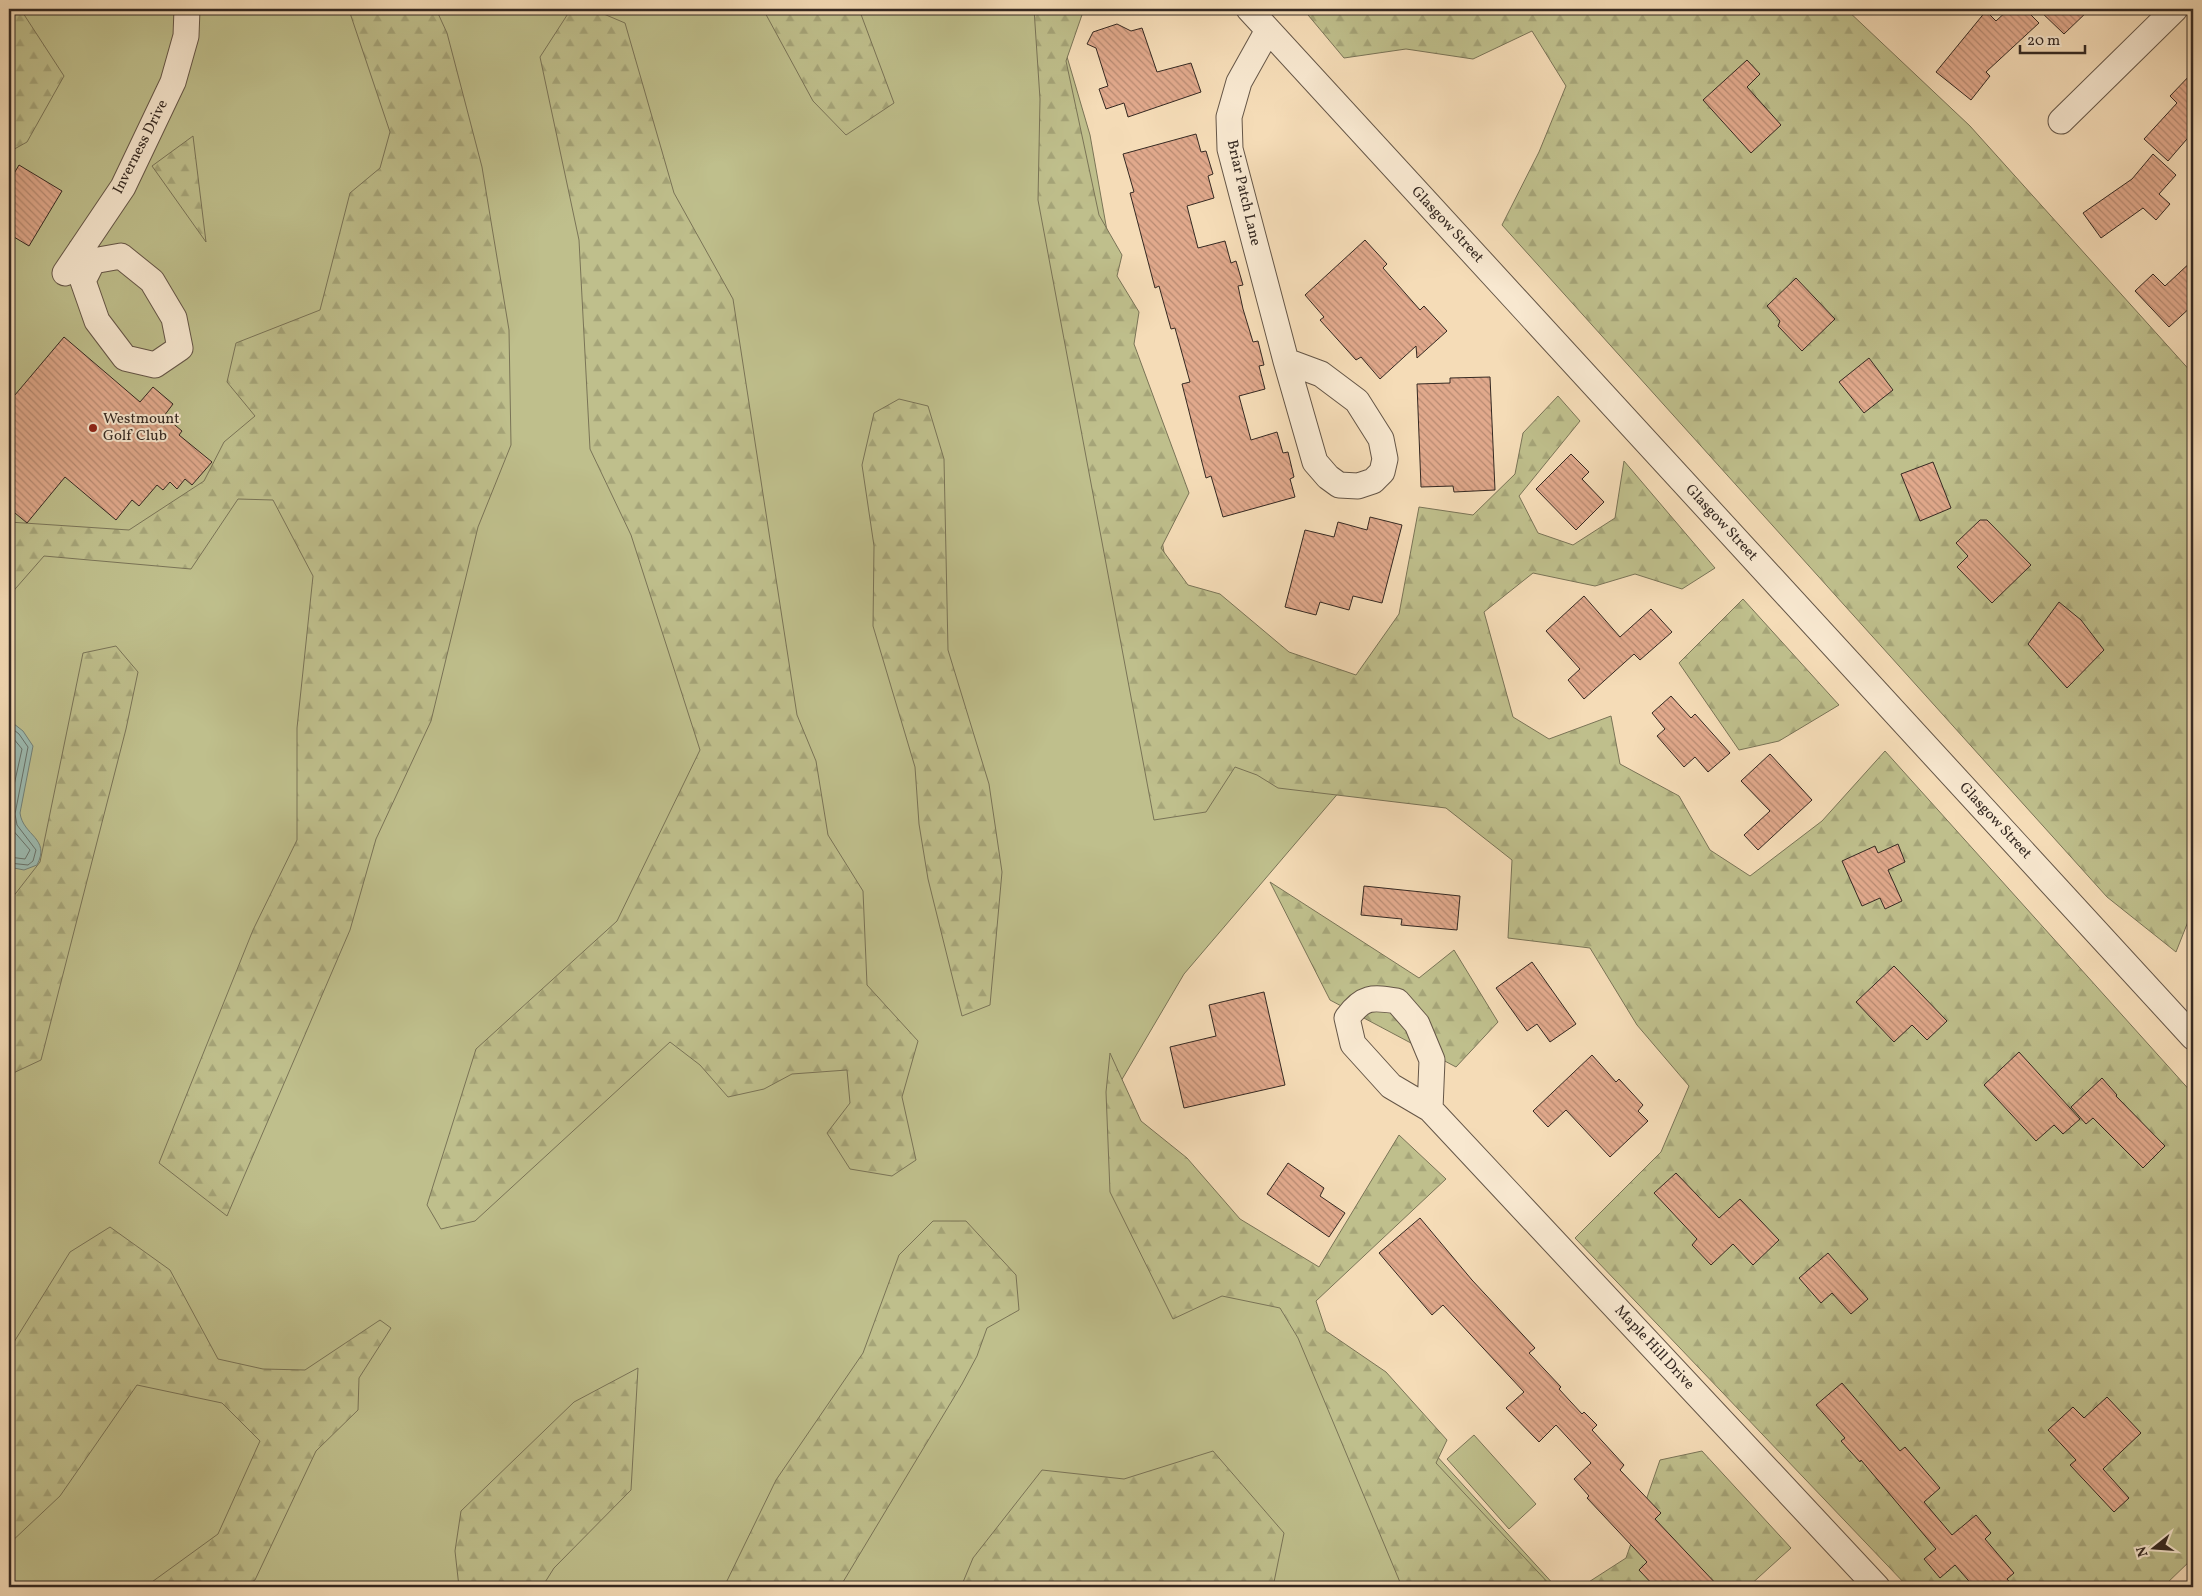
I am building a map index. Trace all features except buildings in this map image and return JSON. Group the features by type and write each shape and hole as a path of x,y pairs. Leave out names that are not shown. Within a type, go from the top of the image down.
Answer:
{"street":[{"name":"Inverness Drive","path":"65,273 87,255 123,187 173,82 186,36 187,9"},
{"name":"Glasgow Street","path":"1249,9 2193,1037"},
{"path":"2060,121 2176,9"},
{"name":"Briar Patch Lane","path":"1268,30 1240,82 1229,117 1230,149 1286,361 1315,462 1328,477 1339,485 1358,486 1373,481 1382,472 1385,458 1381,439 1357,401 1321,374 1286,361"},
{"name":"Maple Hill Drive","path":"1430,1109 1877,1587"}],"green space":[{"path":"9,9 1053,9 1090,135 1170,586 1387,736 1184,974 1111,1098 1556,1587 9,1587"},
{"path":"356,9 436,9 447,33 482,167 509,330 511,445 478,527 431,721 376,839 350,930 227,1216 159,1163 253,930 297,840 297,728 313,576 273,500 238,499 191,569 44,556 9,596 9,522 129,530 204,481 224,442 255,416 227,382 236,343 320,310 350,193 380,168 390,132 350,13"},
{"path":"571,9 592,9 625,23 674,193 733,299 797,715 816,761 828,835 863,891 867,985 918,1041 902,1097 916,1160 892,1176 850,1169 827,1133 850,1103 847,1070 792,1074 764,1089 728,1097 700,1065 670,1042 475,1221 441,1229 427,1205 476,1049 617,921 700,750 631,535 590,449 579,240 540,57"},
{"path":"763,9 859,9 894,103 846,135 813,101"},
{"path":"1034,9 1084,9 1066,61 1099,215 1122,255 1117,276 1139,312 1134,344 1189,493 1161,548 1188,585 1220,594 1289,652 1356,675 1399,614 1419,507 1473,515 1515,474 1523,433 1558,396 1580,421 1519,496 1538,533 1573,545 1615,518 1624,461 1715,568 1682,589 1635,574 1595,586 1533,573 1484,612 1513,717 1549,739 1611,716 1620,764 1679,796 1710,850 1750,876 1822,821 1885,751 2193,1094 2193,1558 2163,1587 1908,1587 1575,1238 1661,1152 1689,1086 1637,1025 1590,948 1508,938 1512,860 1446,808 1278,788 1257,775 1235,767 1206,812 1154,820 1038,200 1040,99"},
{"path":"1303,9 1846,9 1970,126 2193,374 2193,909 2176,952 2107,897 1502,225 1539,152 1566,86 1532,31 1473,59 1406,49 1344,58"},
{"path":"9,13 23,13 64,76 27,142 9,152"},
{"path":"193,136 206,242 152,166"},
{"path":"899,399 928,406 944,459 948,650 989,784 1002,872 990,1005 962,1016 928,879 919,824 915,767 873,626 874,546 862,465 874,413"},
{"path":"1743,599 1839,705 1779,741 1739,750 1679,663"},
{"path":"116,646 138,672 126,729 41,1060 9,1075 9,902 40,862 83,653"},
{"path":"1270,882 1419,978 1454,950 1498,1022 1456,1067 1330,1000"},
{"path":"1110,1053 1141,1121 1187,1158 1240,1219 1319,1267 1399,1135 1446,1179 1316,1301 1326,1331 1386,1372 1447,1440 1436,1463 1552,1587 1402,1587 1298,1338 1280,1308 1222,1296 1173,1319 1110,1192 1106,1092"},
{"path":"933,1221 966,1221 1016,1275 1019,1310 987,1328 977,1356 962,1384 840,1587 724,1587 776,1480 863,1353 899,1255"},
{"path":"110,1227 170,1270 218,1359 263,1369 305,1370 380,1320 391,1328 359,1378 358,1410 316,1451 255,1580 243,1587 145,1587 218,1534 260,1441 222,1403 137,1385 60,1496 9,1544 9,1350 70,1252"},
{"path":"638,1368 631,1490 554,1568 542,1587 459,1587 455,1551 461,1511 574,1402"},
{"path":"1474,1435 1536,1504 1509,1529 1447,1459"},
{"path":"1213,1451 1284,1533 1273,1587 961,1587 973,1558 1042,1470 1124,1479"},
{"path":"1702,1451 1791,1548 1748,1587 1581,1587 1626,1558 1660,1460"}],"water":[{"path":"9,720 23,731 33,746 20,813 22,821 39,843 41,849 37,865 24,870 9,867"}],"place":[{"name":"Westmount Golf Club","path":"93,428"}]}
